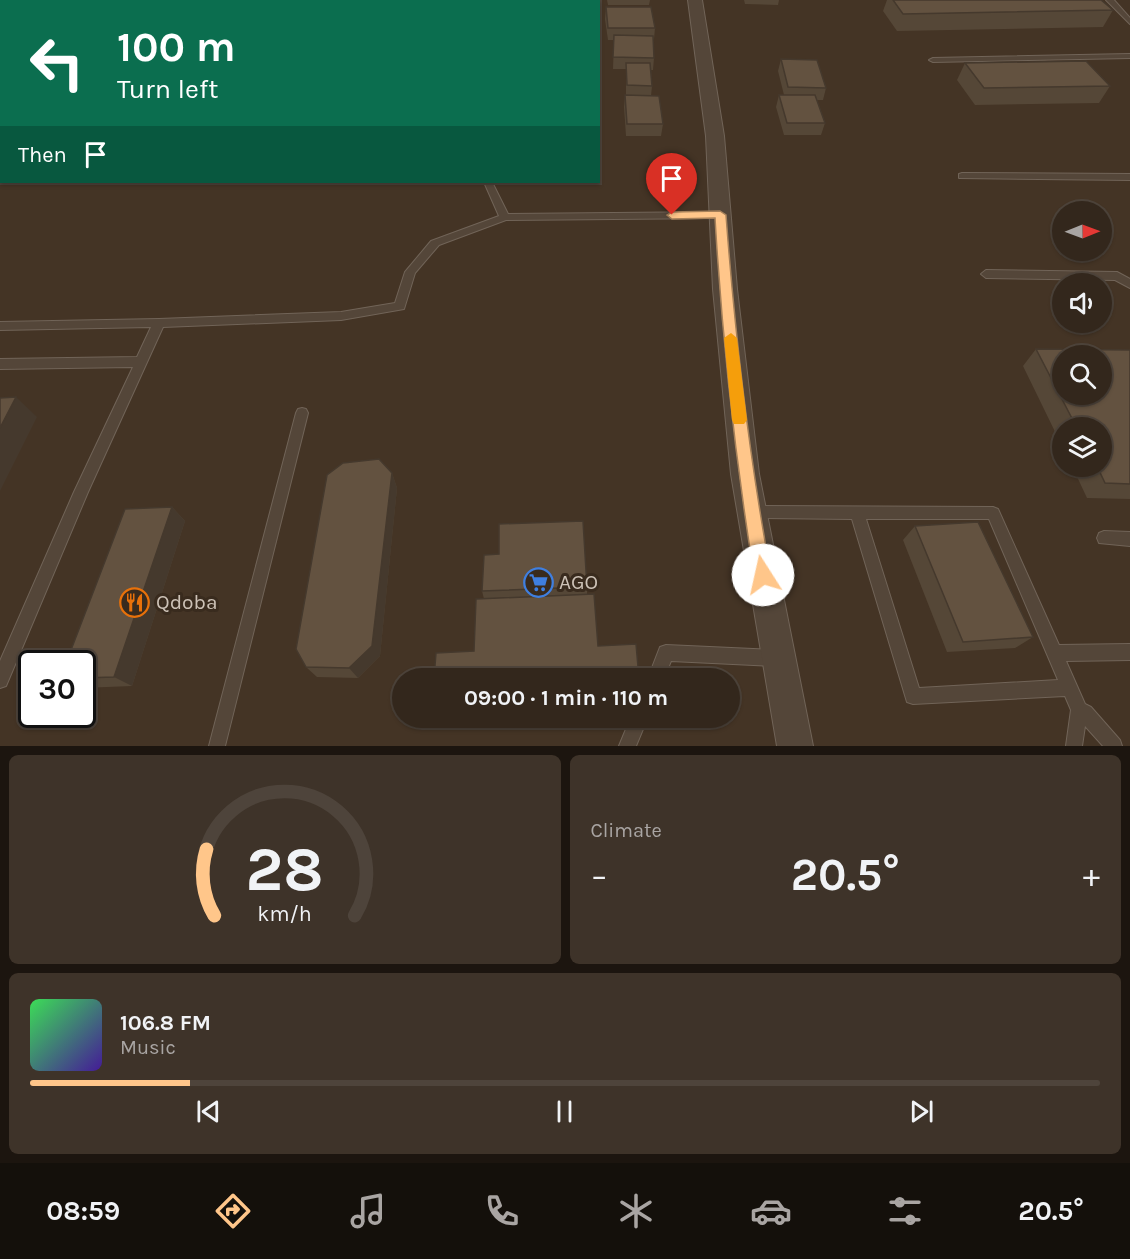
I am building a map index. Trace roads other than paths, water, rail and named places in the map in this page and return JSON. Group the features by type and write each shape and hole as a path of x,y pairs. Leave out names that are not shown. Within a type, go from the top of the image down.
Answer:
{"street":[{"path":"695,0 715,136 728,312 745,474 795,746"}],"lane":[{"path":"1110,0 1128,19"},
{"path":"933,60 1130,56"},
{"path":"962,176 1130,177"},
{"path":"488,183 505,217"},
{"path":"0,326 341,316 400,306 410,272 435,243 505,217 720,215"},
{"path":"986,274 1117,276 1130,284"},
{"path":"1,672 159,323"},
{"path":"0,364 142,362"},
{"path":"217,746 302,413"},
{"path":"752,512 993,513 1079,710 1074,746"},
{"path":"857,513 913,696 1070,688"},
{"path":"1104,538 1130,539"},
{"path":"1054,653 1130,652"},
{"path":"660,668 666,653 778,658"},
{"path":"1079,710 1085,713 1114,746"},
{"path":"627,746 635,728"}],"place":[{"name":"AGO","path":"538,582"},
{"name":"Qdoba","path":"135,602"}]}
